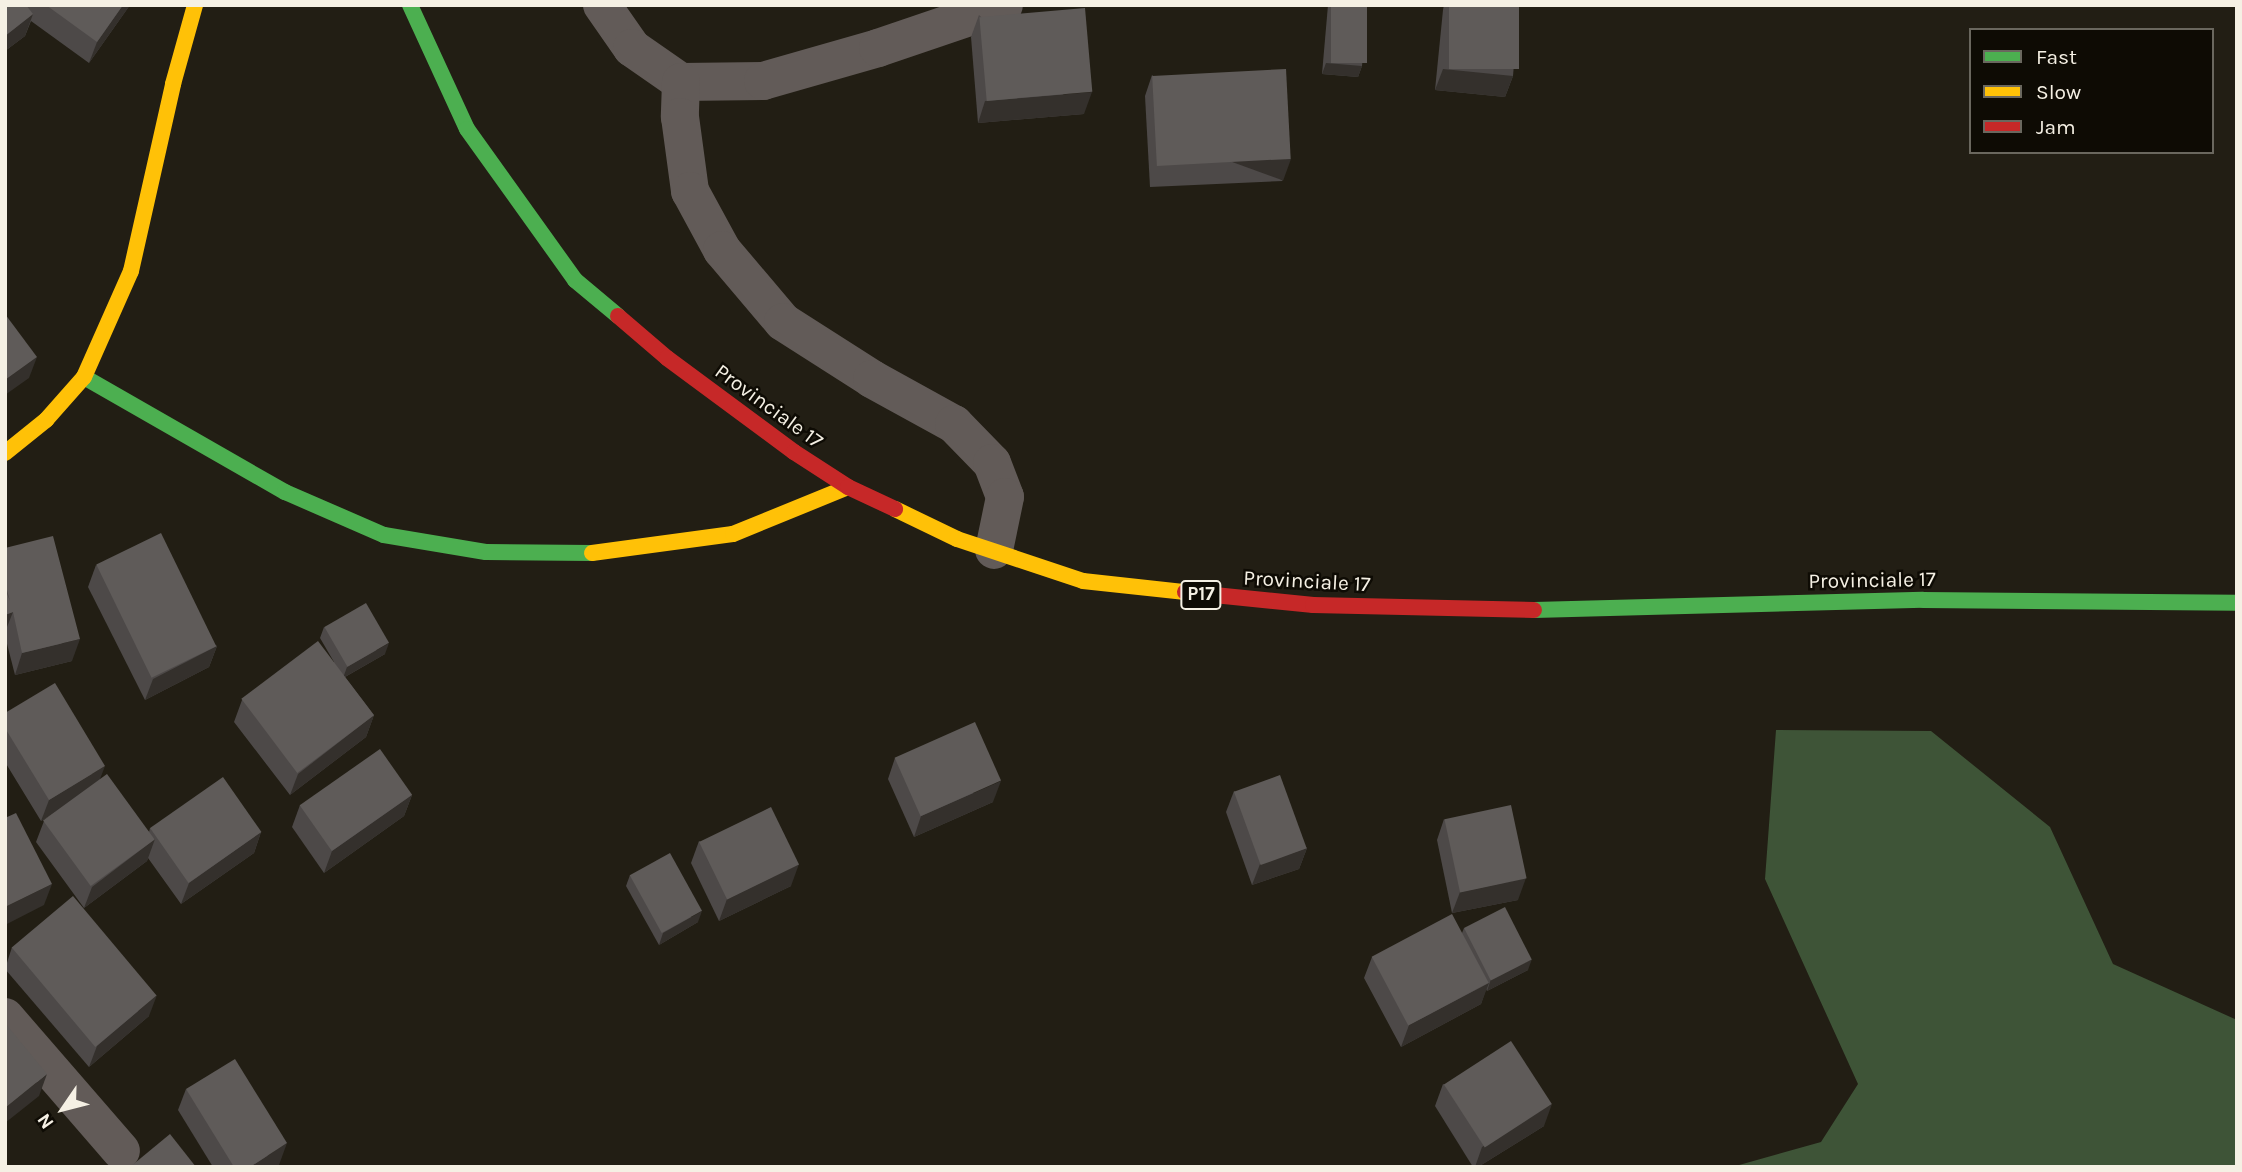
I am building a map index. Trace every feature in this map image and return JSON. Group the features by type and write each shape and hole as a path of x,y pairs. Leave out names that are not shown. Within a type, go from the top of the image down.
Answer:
{"main road":[{"path":"5,453 46,420 84,377 131,271 173,85 195,5"},
{"name":"Provinciale 17","path":"410,5 467,130 575,280 667,358 794,452 848,486 957,539 1083,581 1313,605 1527,610 1923,600 2237,603"},
{"path":"84,377 297,498 384,535 486,552 602,553 733,534 848,486"}],"street":[{"path":"615,11 632,47 681,82 763,80 877,48 1004,5"},
{"path":"681,82 680,117 690,191 722,250 783,322 872,379 954,424 992,463 1005,496 994,550"},
{"path":"5,1017 121,1151"}],"green space":[{"path":"1776,730 1931,731 2050,827 2113,964 2237,1020 2237,1167 1732,1167 1821,1142 1858,1084 1765,879"}],"building":[{"path":"5,5 26,5 33,14 5,36"},
{"path":"46,5 123,5 97,42"},
{"path":"1331,5 1367,5 1367,63 1331,63"},
{"path":"1449,5 1519,5 1519,69 1449,69"},
{"path":"1085,8 1092,92 987,101 979,17"},
{"path":"1286,69 1291,159 1157,166 1152,76"},
{"path":"5,314 37,357 5,380"},
{"path":"161,533 216,646 152,678 96,565"},
{"path":"53,536 80,639 22,653 13,612 5,615 5,589 10,601 5,583 5,548"},
{"path":"366,603 389,643 347,667 324,627"},
{"path":"318,641 374,715 297,773 241,699"},
{"path":"55,683 105,766 49,800 5,728 5,713"},
{"path":"975,722 1001,780 921,816 895,758"},
{"path":"380,749 412,795 332,851 300,805"},
{"path":"107,774 155,840 91,886 43,820"},
{"path":"1280,775 1307,848 1261,865 1234,792"},
{"path":"223,777 261,832 189,883 150,828"},
{"path":"1511,805 1527,878 1460,892 1444,819"},
{"path":"771,807 799,865 727,900 699,842"},
{"path":"16,813 52,884 5,907 5,818"},
{"path":"670,853 702,911 662,933 630,875"},
{"path":"73,896 157,996 95,1047 12,947"},
{"path":"1505,907 1532,960 1491,980 1464,928"},
{"path":"1452,914 1489,983 1408,1026 1372,957"},
{"path":"5,1023 47,1074 5,1108"},
{"path":"1511,1041 1552,1104 1485,1147 1444,1085"},
{"path":"235,1059 287,1143 250,1167 234,1167 186,1089"},
{"path":"170,1134 196,1167 130,1167"}],"traffic: fast":[{"path":"410,5 467,129 575,280 618,316"},
{"path":"84,377 285,492 384,535 486,552 592,553"},
{"path":"1534,610 1923,600 2237,603"}],"traffic: slow":[{"path":"5,453 46,420 84,377 131,271 173,84 195,5"},
{"path":"592,553 733,534 848,487"},
{"path":"895,509 957,539 1083,581 1185,592"}],"traffic: jam":[{"path":"618,316 667,358 794,452 848,487 895,509"},
{"path":"1185,592 1313,605 1534,610"}]}
